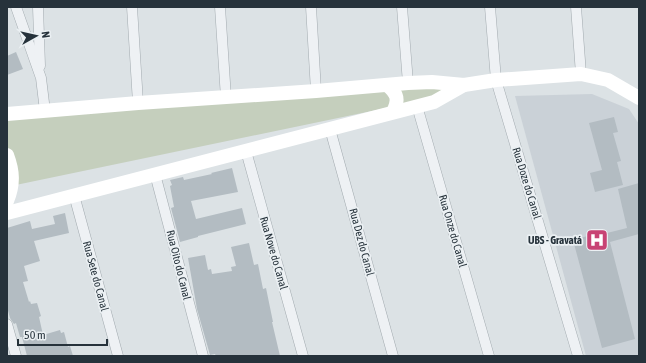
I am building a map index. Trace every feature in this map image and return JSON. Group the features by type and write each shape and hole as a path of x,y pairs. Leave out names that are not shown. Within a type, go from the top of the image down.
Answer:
{"street":[{"path":"16,7 41,78"},
{"path":"38,7 41,78 45,111"},
{"path":"132,7 138,103"},
{"path":"220,7 226,98"},
{"path":"311,7 316,91"},
{"path":"402,7 408,83"},
{"name":"Rua Doze do Canal","path":"490,7 496,80 578,356"},
{"path":"576,7 581,74"},
{"path":"7,114 408,83 432,82 464,85 496,80 581,74 608,80 639,98"},
{"path":"387,85 394,91 397,97 397,104 393,112"},
{"path":"7,213 434,102 464,85"},
{"name":"Rua Onze do Canal","path":"417,106 489,356"},
{"name":"Rua Dez do Canal","path":"330,129 393,356"},
{"name":"Rua Nove do Canal","path":"246,151 303,356"},
{"path":"7,155 12,169 11,186 7,201"},
{"name":"Rua Oito do Canal","path":"156,174 203,356"},
{"name":"Rua Sete do Canal","path":"74,195 118,356"},
{"path":"7,324 16,356"}],"shaded area":[{"name":"UBS - Gravatá","path":"592,94 629,109 639,124 639,356 586,356 515,96"}],"green space":[{"path":"487,82 415,102 11,186 7,155 7,114"}],"building":[{"path":"16,52 23,69 7,75 7,56"},
{"path":"614,117 618,132 613,133 621,161 617,162 623,185 595,192 590,173 602,170 589,123"},
{"path":"232,168 238,192 191,201 196,219 242,208 246,224 180,242 171,208 174,207 170,186 172,185 170,180 183,177 184,180"},
{"path":"639,183 639,234 610,242 635,339 602,348 573,240 606,231 607,233 627,228 618,189"},
{"path":"65,213 69,233 34,241 40,261 24,266 28,281 23,282 29,302 30,301 31,304 37,303 41,316 39,317 43,335 60,330 61,333 64,332 68,347 70,346 73,356 27,356 22,337 20,337 16,323 14,324 10,318 7,307 7,228 30,221 32,229 55,224 53,216"},
{"path":"249,243 254,265 258,264 263,289 266,288 280,356 210,355 197,309 188,258 205,255 208,270 211,269 212,274 232,271 231,267 236,266 231,247"}],"place":[{"name":"UBS - Gravatá","path":"597,240"}]}
